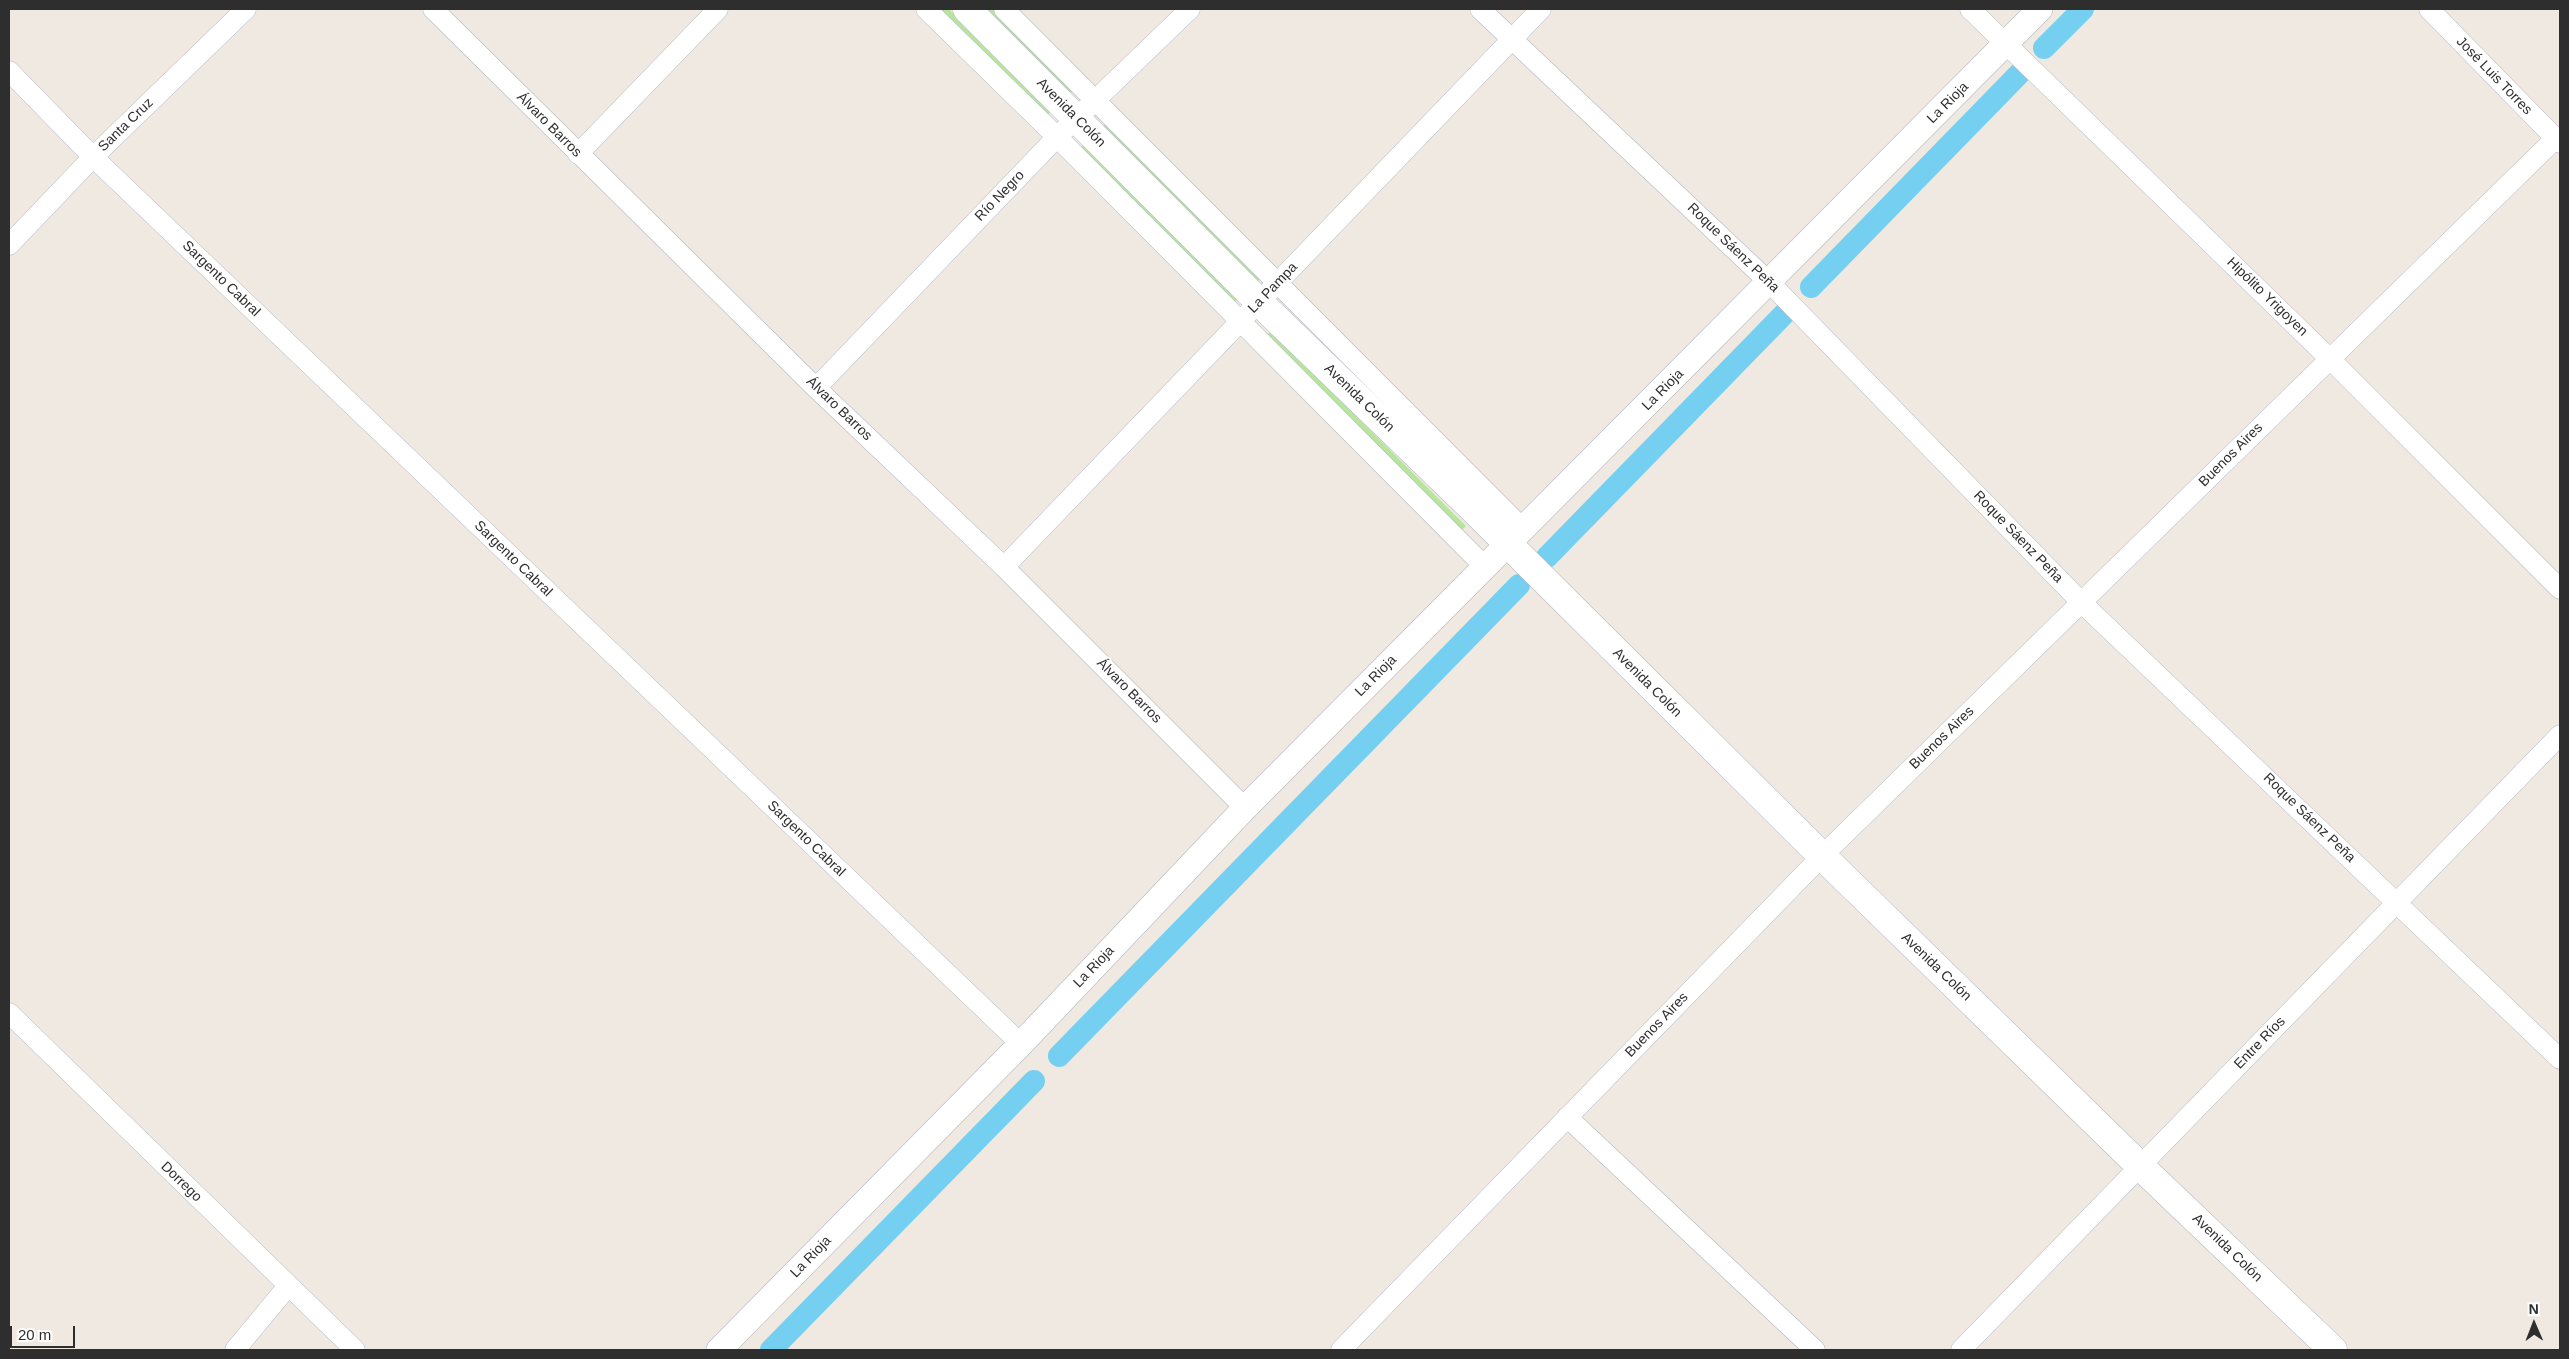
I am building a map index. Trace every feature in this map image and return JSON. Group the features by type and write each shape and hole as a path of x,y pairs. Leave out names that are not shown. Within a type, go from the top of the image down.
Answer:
{"main road":[{"name":"Avenida Colón","path":"967,9 1076,119 1250,312 1515,537 1822,856 2140,1166 2333,1350"}],"street":[{"name":"Santa Cruz","path":"9,246 93,157 246,9"},
{"name":"Álvaro Barros","path":"433,9 816,388 1004,567 1246,808"},
{"path":"578,154 718,9"},
{"name":"Avenida Colón","path":"926,9 1076,119 1278,284 1515,537"},
{"name":"Avenida Colón","path":"1004,9 1076,119"},
{"name":"Río Negro","path":"816,388 1076,119 1190,9"},
{"name":"Roque Sáenz Peña","path":"1480,9 1512,37 1770,283 2082,603 2560,1059"},
{"name":"La Pampa","path":"1004,567 1541,9"},
{"name":"Hipólito Yrigoyen","path":"1970,9 2329,358 2560,589"},
{"name":"La Rioja","path":"720,1350 1020,1044 1246,808 1770,283 2040,9"},
{"name":"José Luis Torres","path":"2429,9 2558,140"},
{"name":"Sargento Cabral","path":"9,71 93,157 1020,1044"},
{"name":"Buenos Aires","path":"1341,1350 1822,856 2082,603 2329,358 2558,140"},
{"name":"Avenida Colón","path":"1250,312 1485,568"},
{"name":"Entre Ríos","path":"1961,1350 2560,735"},
{"name":"Dorrego","path":"9,1013 355,1350"},
{"path":"1568,1117 1815,1350"},
{"path":"235,1350 288,1286"}],"green space":[{"path":"940,9 949,9 1051,111 1047,116"},
{"path":"984,9 993,9 1074,90 1069,94"},
{"path":"1107,123 1262,277 1257,282 1102,127"},
{"path":"1084,144 1239,298 1234,303 1079,149"},
{"path":"1271,331 1466,526 1461,531 1266,336"}],"waterway":[{"path":"2044,48 2083,9"},
{"path":"1811,287 2019,74"},
{"path":"1547,557 1786,312"},
{"path":"1059,1056 1519,585"},
{"path":"771,1350 1034,1081"}]}
